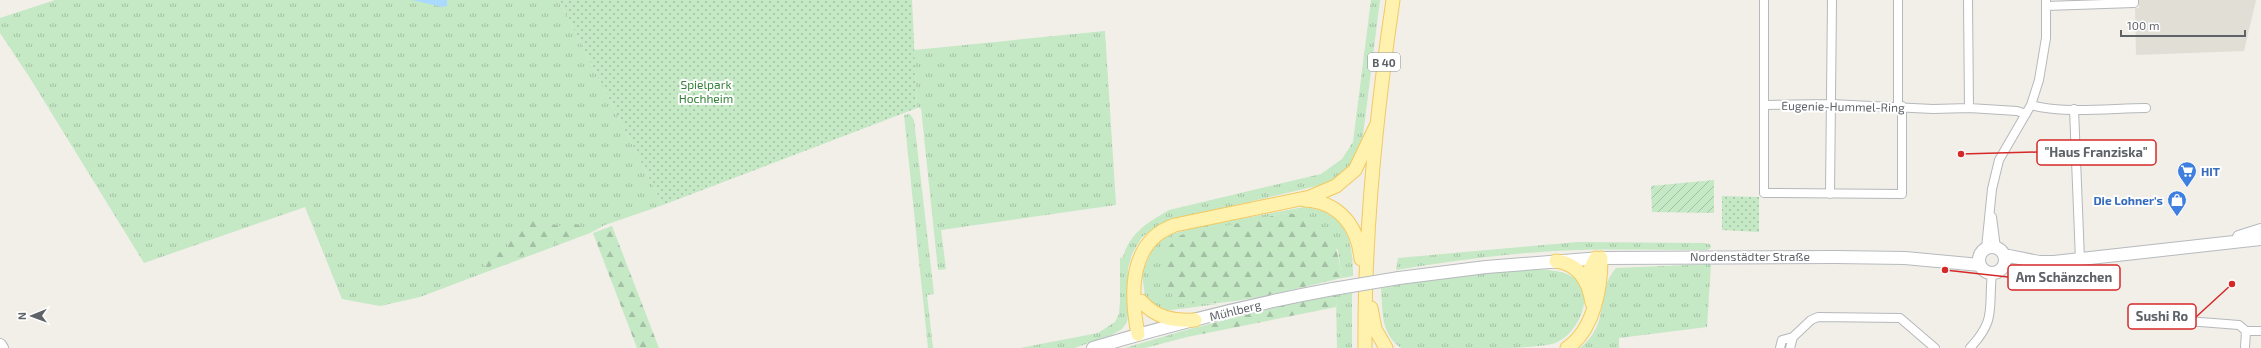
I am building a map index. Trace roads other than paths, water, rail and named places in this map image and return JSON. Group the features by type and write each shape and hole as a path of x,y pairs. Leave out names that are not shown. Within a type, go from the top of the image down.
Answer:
{"main road":[{"name":"B 40","path":"1365,348 1366,274 1372,172 1393,0"},
{"path":"1138,334 1135,318 1136,268 1141,252 1150,240 1162,231 1175,225 1295,200 1325,192 1346,179 1361,160 1377,124"},
{"path":"1295,200 1310,200 1325,204 1338,212 1350,223 1360,244 1366,295"},
{"name":"Nordenstädter Straße","path":"2225,243 2261,230"},
{"name":"Nordenstädter Straße","path":"1998,270 2039,262 2080,260 2261,239"},
{"path":"1989,254 1998,270 1986,272 1989,254"},
{"name":"Nordenstädter Straße","path":"1399,278 1486,267 1599,258 1835,257 1944,261 1989,254 2039,262"},
{"path":"1593,308 1589,271 1599,258"},
{"path":"1567,348 1584,332 1593,308 1600,275 1599,258"},
{"path":"1556,261 1567,264 1577,270 1584,278 1590,290"},
{"path":"1366,274 1375,329 1386,348"},
{"name":"Mühlberg","path":"1093,348 1138,334 1195,320 1333,289 1399,278"},
{"path":"1135,285 1145,315 1143,325 1138,334"},
{"path":"1141,301 1148,309 1159,316 1176,320 1195,320"}],"street":[{"name":"Eugenie-Hummel-Ring","path":"1764,0 1764,105 1831,104 1900,106 1933,109 1969,108 2017,111 2026,114"},
{"path":"1830,194 1832,0"},
{"path":"1764,105 1764,193 1902,194 1898,0"},
{"path":"1968,0 1969,108"},
{"path":"1989,254 1992,189 1999,160 2031,105 2044,60 2046,3 2134,3 2134,0"},
{"path":"2031,105 2041,108 2074,109 2146,108"},
{"path":"2074,109 2080,260"},
{"path":"1970,348 1984,332 1990,318 1998,270"},
{"path":"1780,348 1782,340 1793,337 1811,320 1818,317 1900,318 1935,348"},
{"path":"2174,320 2240,325 2246,331 2261,332"},
{"path":"2245,348 2246,331"},
{"path":"1790,348 1793,337"}],"water":[{"path":"412,0 447,0 447,6 442,7"}],"place":[{"name":"\"Haus Franziska\"","path":"1961,154"},
{"name":"HIT","path":"2187,188"},
{"name":"Die Lohner's","path":"2177,217"},
{"name":"Am Schänzchen","path":"1945,270"},
{"name":"Sushi Ro","path":"2232,284"}],"park label":[{"name":"Spielpark Hochheim","path":"706,91"}]}
